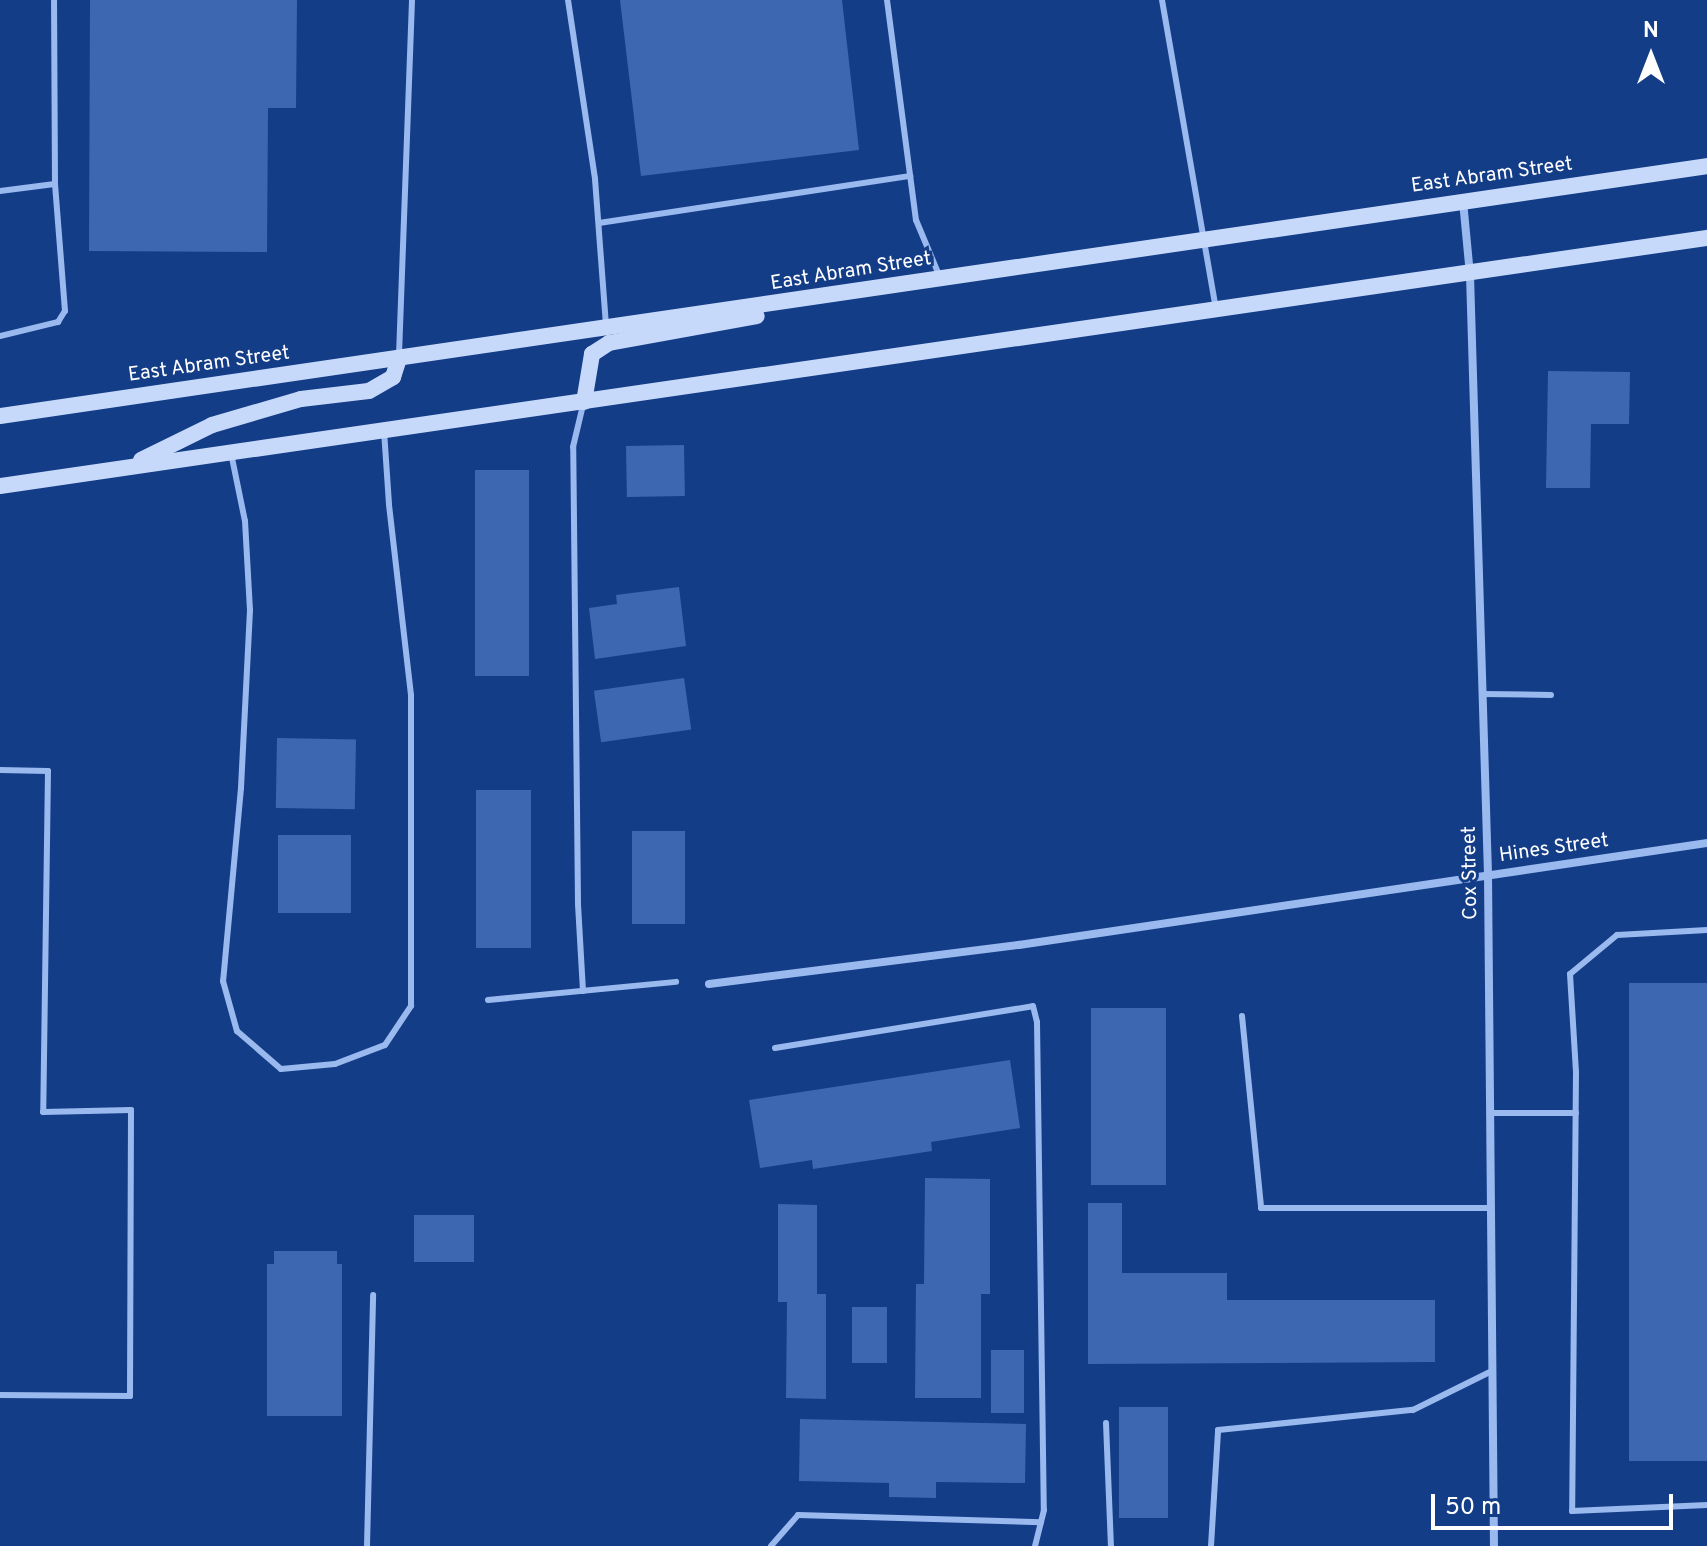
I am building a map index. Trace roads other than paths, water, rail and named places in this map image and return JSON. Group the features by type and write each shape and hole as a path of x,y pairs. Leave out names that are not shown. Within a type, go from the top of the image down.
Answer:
{"main road":[{"name":"East Abram Street","path":"0,416 1707,166"},
{"path":"0,486 1217,312 1707,238"},
{"path":"584,402 592,354 609,343 752,317 828,296"},
{"path":"125,468 212,425 301,399 369,391 393,377 399,358"}],"street":[{"name":"Cox Street","path":"1463,200 1470,275 1488,875 1494,1546"},
{"name":"Hines Street","path":"709,984 1019,945 1707,843"}],"lane":[{"path":"0,336 58,322 65,311 55,184 54,0"},
{"path":"399,358 412,0"},
{"path":"568,0 599,223 606,328"},
{"path":"887,0 916,220 941,278"},
{"path":"1162,0 1217,312"},
{"path":"599,223 910,176"},
{"path":"0,191 55,184"},
{"path":"583,991 578,903 573,447 584,402"},
{"path":"231,453 245,521 250,610 241,788 223,981 237,1031 281,1069 335,1064 385,1045 411,1006 414,897 411,695 389,504 384,431"},
{"path":"1482,694 1551,695"},
{"path":"0,770 48,771 43,1112 131,1110 131,1142 130,1396 0,1395"},
{"path":"1707,930 1617,935 1570,974 1576,1113 1572,1511 1707,1505"},
{"path":"488,1000 676,982"},
{"path":"775,1048 1033,1006 1037,1022 1044,1480 1041,1522 1035,1546"},
{"path":"1242,1016 1261,1208 1491,1208"},
{"path":"1490,1113 1576,1113"},
{"path":"367,1546 373,1295"},
{"path":"1211,1546 1218,1430 1413,1410 1492,1371"},
{"path":"1106,1423 1111,1546"},
{"path":"771,1546 798,1515 1041,1522"}]}
